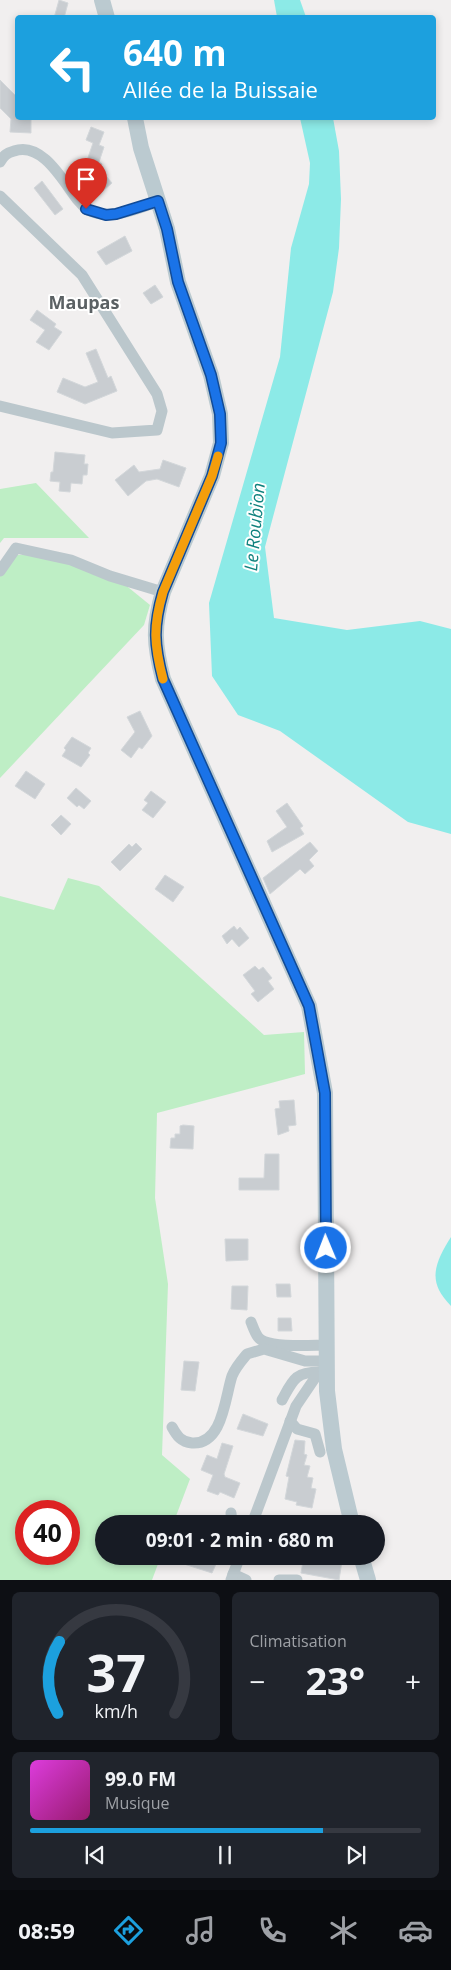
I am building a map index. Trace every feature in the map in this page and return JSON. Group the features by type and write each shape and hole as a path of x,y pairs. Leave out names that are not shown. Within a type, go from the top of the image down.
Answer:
{"street":[{"path":"102,0 106,15"},
{"path":"135,120 141,148 167,229 178,282 211,375 220,414 221,443 212,476 163,592 158,609 155,648 163,679 309,1006 325,1093 325,1362 327,1391 334,1449 350,1515"},
{"path":"1,156 17,150 39,153 86,209 106,215 116,214 158,201"},
{"path":"0,196 82,275 157,394 162,410 158,430 112,433 38,417 0,406"},
{"path":"0,571 16,548 71,560 110,576 163,592"},
{"path":"251,1322 257,1336 263,1342 281,1344 325,1362"},
{"path":"172,1427 178,1437 189,1443 201,1443 211,1436 217,1426 232,1374 247,1354 264,1349 305,1361 325,1362"},
{"path":"282,1400 299,1374 325,1362"},
{"path":"255,1515 296,1406 325,1362"},
{"path":"290,1421 297,1429 315,1434 320,1452"},
{"path":"237,1565 232,1577 246,1580"},
{"path":"364,1565 368,1580"},
{"path":"279,1580 297,1580"}],"green space":[{"path":"36,483 89,538 4,538 0,543 0,489"},
{"path":"37,554 118,579 150,605 144,625 0,778 0,566 15,555"},
{"path":"68,878 99,886 264,1035 304,1032 305,1074 157,1113 155,1198 168,1284 162,1455 190,1479 176,1515 95,1515 95,1565 158,1565 152,1580 0,1580 0,896 54,910"}],"water":[{"path":"274,0 300,0 305,15 277,15"},
{"name":"Le Roubion","path":"300,120 333,120 339,151 341,199 339,248 333,292 265,547 274,618 347,630 420,621 451,629 451,834 408,822 280,731 238,715 212,676 209,603 280,357 291,248 309,184 310,163"},
{"path":"451,1237 451,1306 438,1289 436,1273 440,1256"}],"building":[{"path":"59,0 68,3 65,15 55,15"},
{"path":"0,80 15,95 15,120 31,120 31,133 10,132 11,119 0,108"},
{"path":"91,127 104,132 99,145 104,147 99,162 102,164 100,169 112,183 97,196 81,178 93,143 86,140"},
{"path":"42,181 63,209 55,215 34,188"},
{"path":"125,236 132,251 106,265 97,252"},
{"path":"155,285 163,297 151,304 143,293"},
{"path":"37,310 56,324 54,327 62,332 49,350 36,342 45,330 30,320"},
{"path":"96,349 108,378 111,376 117,391 85,404 57,392 63,378 85,387 98,382 86,353"},
{"path":"55,452 85,455 84,464 88,464 87,475 83,475 82,484 71,483 70,492 59,491 60,482 50,481"},
{"path":"163,460 186,468 179,487 157,479 146,481 128,496 115,480 134,465 139,472 160,469"},
{"path":"140,711 152,736 142,749 139,747 131,758 121,750 135,732 127,717"},
{"path":"72,737 91,748 88,753 90,755 81,767 62,756 66,750 64,748"},
{"path":"26,771 45,784 35,799 15,786"},
{"path":"76,788 91,801 84,809 79,805 77,807 67,798"},
{"path":"151,791 166,802 153,818 142,810 148,803 144,800"},
{"path":"287,803 303,826 300,828 304,834 272,852 267,841 287,827 276,811"},
{"path":"61,815 71,824 61,835 51,825"},
{"path":"310,842 318,851 309,860 314,866 305,874 300,869 270,894 263,878"},
{"path":"136,843 142,849 120,871 111,862 129,844 132,847"},
{"path":"165,875 184,887 173,902 155,889"},
{"path":"234,926 237,930 240,927 249,938 239,947 232,939 227,944 222,936"},
{"path":"255,966 259,970 263,967 272,978 268,981 274,989 258,1002 251,994 255,991 243,975"},
{"path":"294,1100 296,1125 288,1126 289,1131 278,1135 275,1109 280,1108 279,1101"},
{"path":"180,1126 194,1126 193,1149 170,1148 171,1138 175,1138 175,1134 180,1134"},
{"path":"265,1154 279,1154 279,1190 239,1190 239,1178 264,1178"},
{"path":"225,1239 248,1239 248,1260 226,1261"},
{"path":"276,1284 290,1284 291,1297 277,1297"},
{"path":"232,1286 248,1286 247,1310 231,1309"},
{"path":"278,1318 291,1318 292,1331 278,1331"},
{"path":"184,1361 199,1362 195,1391 181,1390"},
{"path":"243,1414 268,1424 263,1436 237,1429"},
{"path":"295,1440 305,1441 304,1454 307,1455 304,1465 310,1466 307,1477 313,1478 311,1488 316,1489 312,1508 296,1505 297,1502 285,1499 289,1477 286,1476"},
{"path":"222,1443 233,1446 224,1474 225,1477 240,1483 234,1498 220,1492 218,1495 207,1491 213,1475 201,1470 207,1455 217,1459"},
{"path":"187,1565 216,1565 212,1573"},
{"path":"302,1565 341,1565 339,1580 301,1573"}],"slow traffic":[{"path":"163,679 155,648 158,609 163,592 212,476 218,456"}],"district":[{"name":"Maupas","path":"84,303"}],"route":[{"path":"86,209 106,215 116,214 158,201 167,229 178,282 196,338 211,375 220,414 221,443 212,476 163,592 158,609 155,648 163,679 309,1006 325,1093 326,1248"}]}
